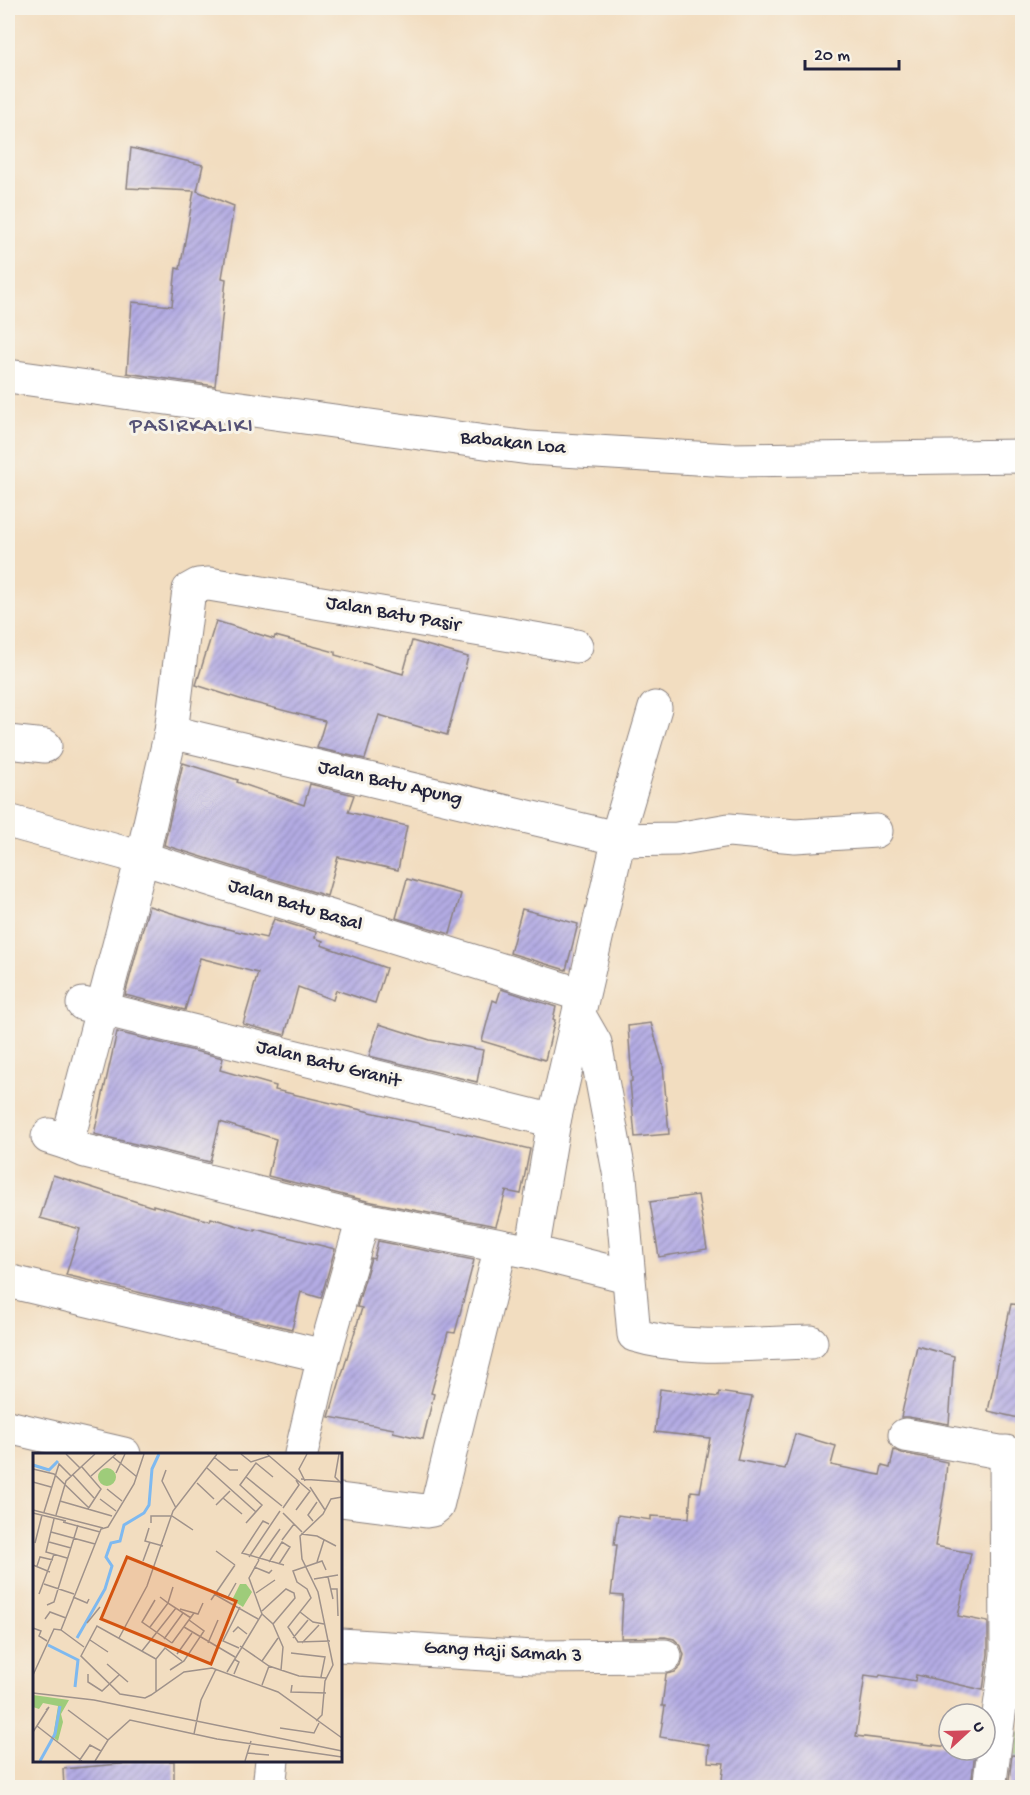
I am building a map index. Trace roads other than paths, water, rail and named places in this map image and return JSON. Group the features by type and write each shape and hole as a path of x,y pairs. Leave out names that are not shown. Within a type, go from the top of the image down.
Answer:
{"street":[{"name":"Babakan Loa","path":"8,376 529,448 730,460 1023,456"},
{"name":"Jalan Batu Pasir","path":"171,732 189,590 198,585 209,584 576,646"},
{"path":"342,1500 426,1510 432,1510 437,1506 517,1249 554,1121 616,851 612,838 655,708"},
{"name":"Jalan Batu Apung","path":"171,732 612,838 677,838 729,830 795,836 876,831"},
{"path":"171,732 132,856 92,1006 67,1143 86,1151 363,1219 517,1249 627,1276"},
{"path":"8,742 45,747"},
{"name":"Jalan Batu Basal","path":"8,821 132,856 580,1005"},
{"path":"580,1005 594,1043 618,1166 624,1207 627,1276 634,1335 654,1341 700,1345 811,1342"},
{"name":"Jalan Batu Granit","path":"92,1006 554,1121"},
{"path":"301,1453 324,1356 363,1219"},
{"path":"8,1281 324,1356"},
{"path":"8,1427 116,1453"},
{"path":"905,1435 1014,1454 1015,1657 989,1788"},
{"name":"Gang Haji Samah 3","path":"342,1646 534,1657 665,1656"},
{"path":"269,1788 272,1762"}],"district":[{"name":"PASIRKALIKI","path":"192,427"}]}
